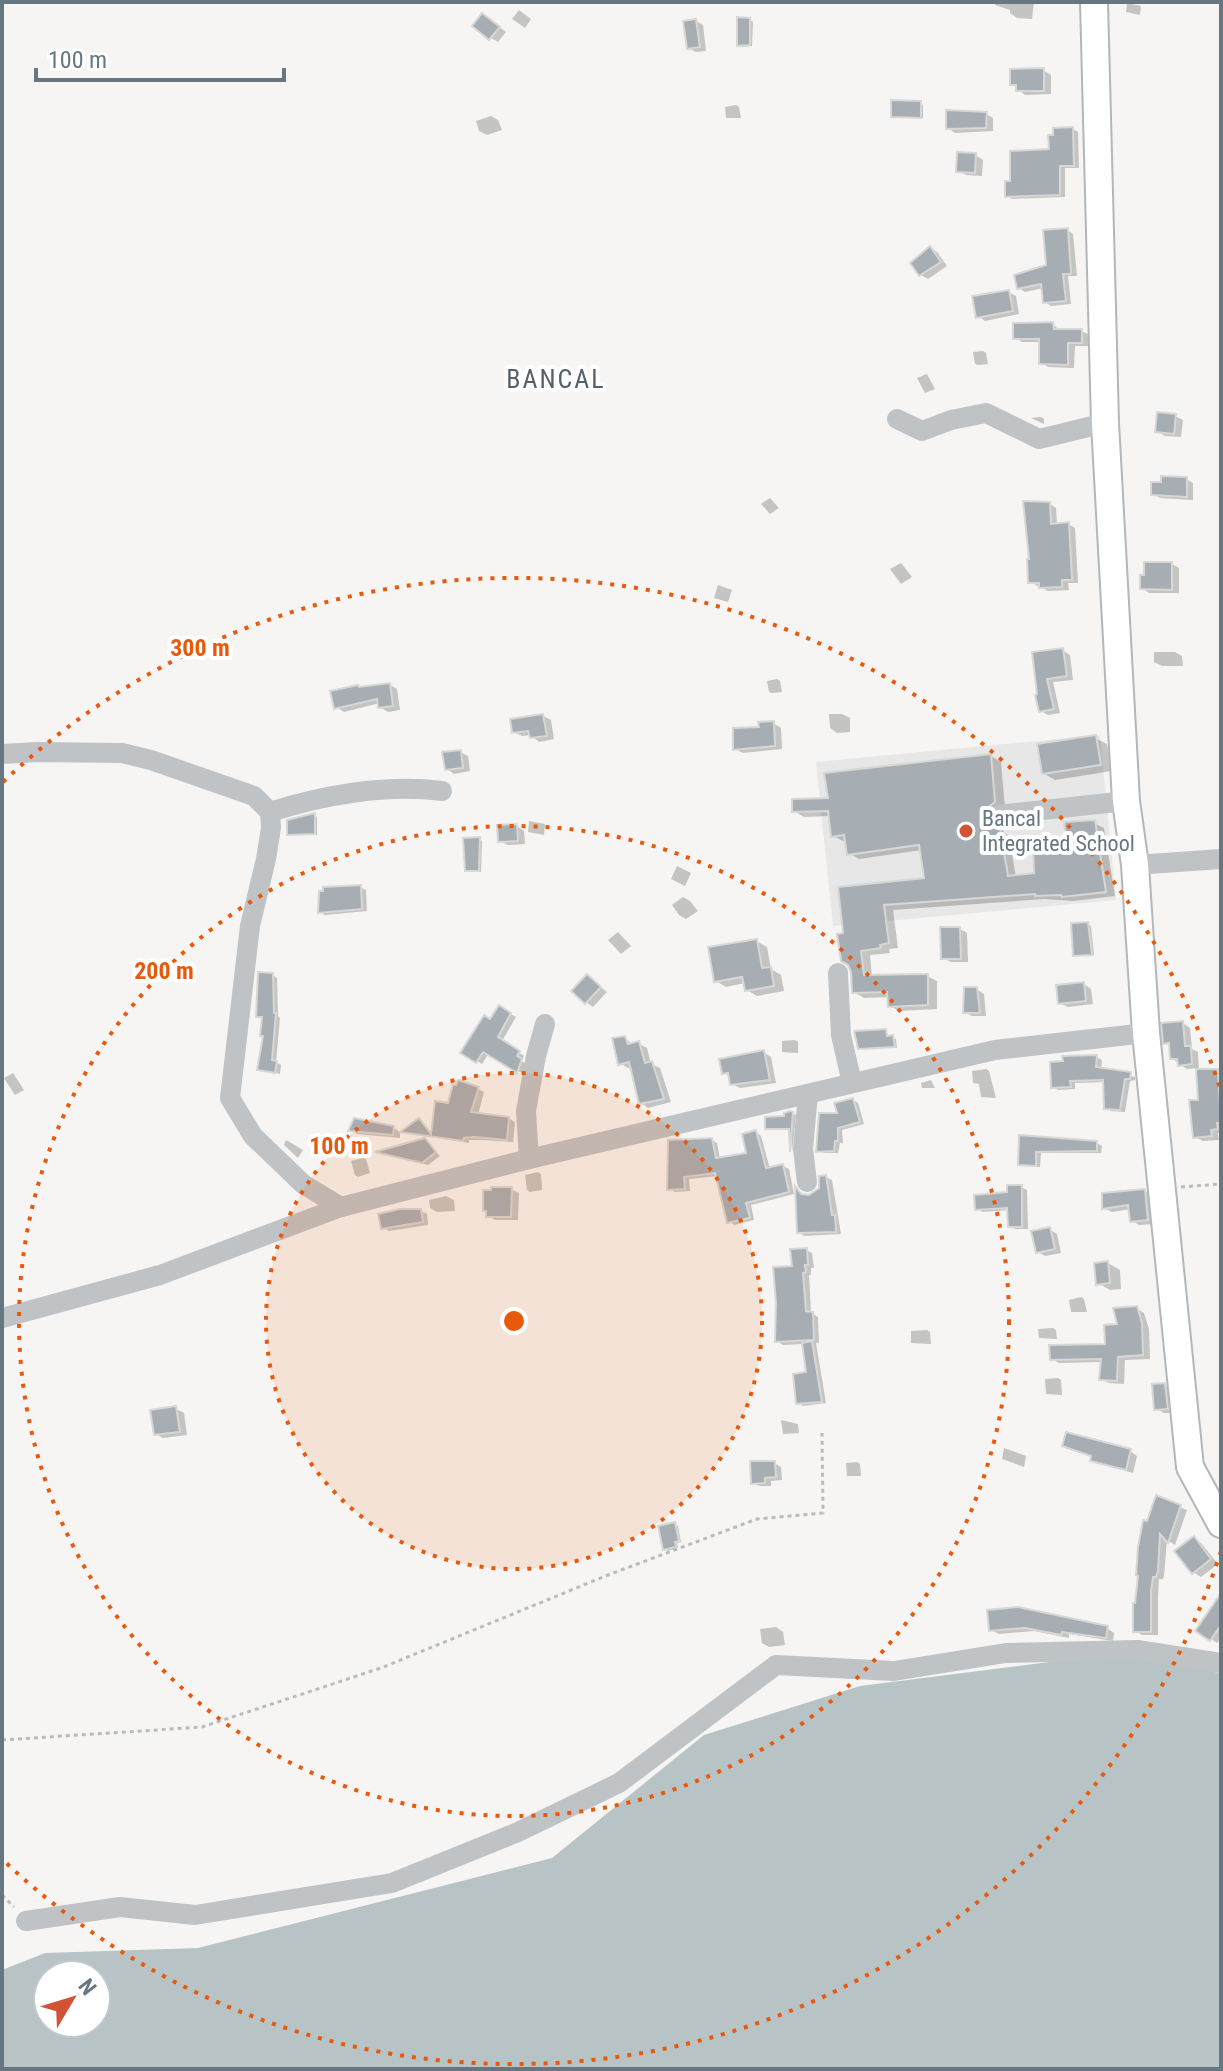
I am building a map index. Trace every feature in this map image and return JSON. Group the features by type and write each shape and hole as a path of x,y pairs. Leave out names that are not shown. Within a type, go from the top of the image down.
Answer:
{"main road":[{"path":"1094,2 1105,423 1126,801 1135,865 1146,1033 1190,1467 1221,1524"}],"street":[{"path":"897,419 922,431 951,420 986,413 1039,439 1105,423"},
{"path":"2,754 65,752 136,756 254,796 270,812 266,859 250,926 230,1098 253,1136 303,1184 341,1207"},
{"path":"270,812 335,797 408,787 442,791"},
{"path":"998,815 1126,801"},
{"path":"1135,865 1221,859"},
{"path":"838,973 841,1035 852,1083"},
{"path":"529,1159 526,1111 545,1024"},
{"path":"2,1318 160,1275 341,1207 529,1159 995,1050 1146,1033"},
{"path":"807,1182 803,1149 808,1094"},
{"path":"26,1921 120,1907 195,1915 392,1883 518,1832 619,1783 776,1665 894,1671 1006,1653 1137,1650 1221,1663"}],"path":[{"path":"1162,1189 1221,1184"},
{"path":"2,1740 202,1727 381,1668 608,1575 757,1519 823,1513 822,1433"}],"shaded area":[{"name":"Bancal Integrated School","path":"1100,735 1116,900 833,926 816,762"},
{"path":"1082,1658 1177,1661 1221,1674 1221,2069 2,2069 2,1970 45,1953 198,1948 552,1858 704,1735 860,1686"}],"building":[{"path":"482,13 500,27 489,40 472,26"},
{"path":"737,17 750,18 750,45 737,46"},
{"path":"696,19 700,47 687,49 683,21"},
{"path":"1044,68 1044,91 1016,91 1016,85 1010,85 1010,69"},
{"path":"891,100 921,101 921,118 891,117"},
{"path":"946,110 987,112 986,128 946,129"},
{"path":"1073,127 1074,166 1060,166 1060,195 1005,197 1005,181 1010,181 1010,151 1049,149 1048,135 1053,135 1053,128"},
{"path":"957,152 976,153 975,173 956,172"},
{"path":"1068,228 1071,274 1063,274 1066,301 1043,303 1041,284 1017,289 1014,275 1046,265 1043,230"},
{"path":"930,246 941,262 919,276 910,263"},
{"path":"1009,290 1013,311 976,318 972,296"},
{"path":"1053,322 1054,329 1082,329 1082,343 1068,343 1068,365 1039,364 1039,339 1013,339 1013,323"},
{"path":"1157,412 1176,414 1174,434 1155,432"},
{"path":"1161,476 1187,477 1187,497 1151,495 1151,482 1161,482"},
{"path":"1023,501 1050,502 1051,524 1069,522 1072,580 1062,580 1062,587 1039,588 1039,583 1028,583 1029,559"},
{"path":"1144,562 1172,562 1172,590 1140,589"},
{"path":"1063,648 1067,676 1047,679 1054,709 1039,712 1032,652"},
{"path":"390,683 393,706 378,708 377,699 334,709 330,691"},
{"path":"543,714 547,736 530,738 528,731 512,733 510,719"},
{"path":"774,721 775,746 733,750 733,728 759,727 758,722"},
{"path":"1096,735 1101,765 1042,774 1037,744"},
{"path":"461,750 463,768 445,770 442,752"},
{"path":"991,754 995,802 986,809 985,817 992,826 1000,828 1008,876 1034,873 1033,848 1067,847 1064,822 1095,820 1106,892 1062,897 1035,894 884,905 889,943 880,945 881,948 861,951 864,975 928,974 928,1005 888,1007 887,992 852,993 851,972 848,965 841,961 837,934 843,933 838,887 924,878 919,845 847,855 844,835 831,837 828,811 792,812 792,799 828,798 824,773"},
{"path":"315,813 315,834 287,835 287,820"},
{"path":"517,824 518,841 498,842 497,825"},
{"path":"480,837 479,871 465,871 463,838"},
{"path":"361,885 362,909 318,913 319,891 323,891 323,887"},
{"path":"1088,922 1092,955 1073,956 1071,923"},
{"path":"940,927 960,927 961,959 941,959"},
{"path":"757,939 762,968 771,967 774,986 745,991 742,977 714,982 708,947"},
{"path":"258,972 273,973 276,1013 272,1060 277,1061 275,1073 257,1070 263,1036 260,1036 262,1017 256,1017"},
{"path":"587,974 601,987 585,1004 571,991"},
{"path":"1084,982 1086,1001 1058,1004 1056,985"},
{"path":"964,987 977,987 980,1013 963,1013"},
{"path":"499,1005 511,1013 498,1037 520,1051 517,1056 522,1059 517,1073 483,1052 476,1063 460,1053 484,1015 490,1019"},
{"path":"1183,1021 1185,1046 1191,1046 1192,1064 1178,1066 1177,1059 1170,1059 1169,1043 1163,1044 1161,1023"},
{"path":"886,1029 887,1036 893,1035 895,1047 858,1049 854,1031"},
{"path":"625,1036 628,1044 639,1041 645,1063 652,1061 664,1099 639,1104 629,1062 618,1065 612,1038"},
{"path":"764,1050 770,1080 730,1085 728,1073 722,1074 719,1059"},
{"path":"1097,1055 1096,1067 1131,1072 1130,1079 1125,1079 1120,1110 1104,1109 1103,1080 1070,1081 1071,1087 1051,1088 1050,1062 1063,1061 1062,1056"},
{"path":"1196,1069 1218,1069 1221,1123 1217,1123 1218,1129 1211,1130 1212,1136 1193,1138 1189,1100 1198,1100"},
{"path":"458,1080 479,1087 471,1112 509,1117 507,1140 474,1137 464,1138 463,1141 400,1132 419,1118 431,1134 435,1101 448,1103 453,1084 456,1085"},
{"path":"853,1098 860,1122 838,1128 834,1151 816,1152 819,1113 837,1113 834,1103"},
{"path":"793,1112 790,1152 789,1129 765,1129 765,1117 784,1116"},
{"path":"354,1118 394,1126 393,1135 348,1131"},
{"path":"756,1130 766,1168 783,1164 789,1192 746,1203 750,1218 727,1223 715,1173 684,1177 685,1189 667,1190 668,1140 712,1138 716,1158 746,1153 742,1134"},
{"path":"1019,1135 1097,1141 1097,1151 1036,1152 1036,1166 1018,1165"},
{"path":"425,1138 436,1152 422,1163 375,1152"},
{"path":"826,1175 836,1232 797,1233 795,1186 801,1194 809,1195 819,1188 819,1176"},
{"path":"1007,1185 1022,1185 1022,1227 1008,1227 1007,1208 975,1210 974,1195 1007,1192"},
{"path":"491,1187 512,1187 511,1217 486,1217 483,1190 491,1190"},
{"path":"1145,1189 1148,1220 1130,1222 1128,1205 1102,1209 1102,1193"},
{"path":"400,1209 421,1209 423,1222 381,1229 378,1214"},
{"path":"1050,1227 1055,1249 1036,1253 1031,1231"},
{"path":"807,1248 808,1265 805,1265 806,1272 803,1273 806,1311 813,1312 814,1340 775,1342 773,1267 792,1266 790,1249"},
{"path":"1108,1261 1110,1283 1096,1285 1094,1263"},
{"path":"1137,1306 1142,1323 1143,1355 1118,1357 1117,1381 1099,1380 1101,1359 1050,1360 1049,1345 1105,1344 1104,1325 1117,1324 1113,1308"},
{"path":"812,1341 822,1402 796,1404 793,1374 806,1372 802,1343"},
{"path":"1165,1383 1168,1409 1154,1410 1152,1384"},
{"path":"176,1406 180,1432 154,1435 150,1410"},
{"path":"1066,1432 1131,1449 1126,1470 1090,1461 1091,1456 1062,1446"},
{"path":"750,1461 775,1461 776,1477 765,1478 765,1483 751,1484"},
{"path":"1156,1495 1181,1505 1168,1543 1160,1534 1158,1571 1153,1577 1151,1591 1151,1632 1133,1632 1138,1547 1143,1520 1147,1521"},
{"path":"675,1522 679,1541 675,1542 676,1547 663,1550 658,1526"},
{"path":"1194,1536 1211,1559 1192,1574 1174,1551"},
{"path":"1221,1593 1221,1625 1210,1641 1195,1631"},
{"path":"1018,1607 1108,1626 1106,1638 1062,1632 1061,1635 1025,1628 989,1631 987,1610"}],"place":[{"name":"Bancal Integrated School","path":"966,831"}],"district":[{"name":"BANCAL","path":"556,379"}]}
